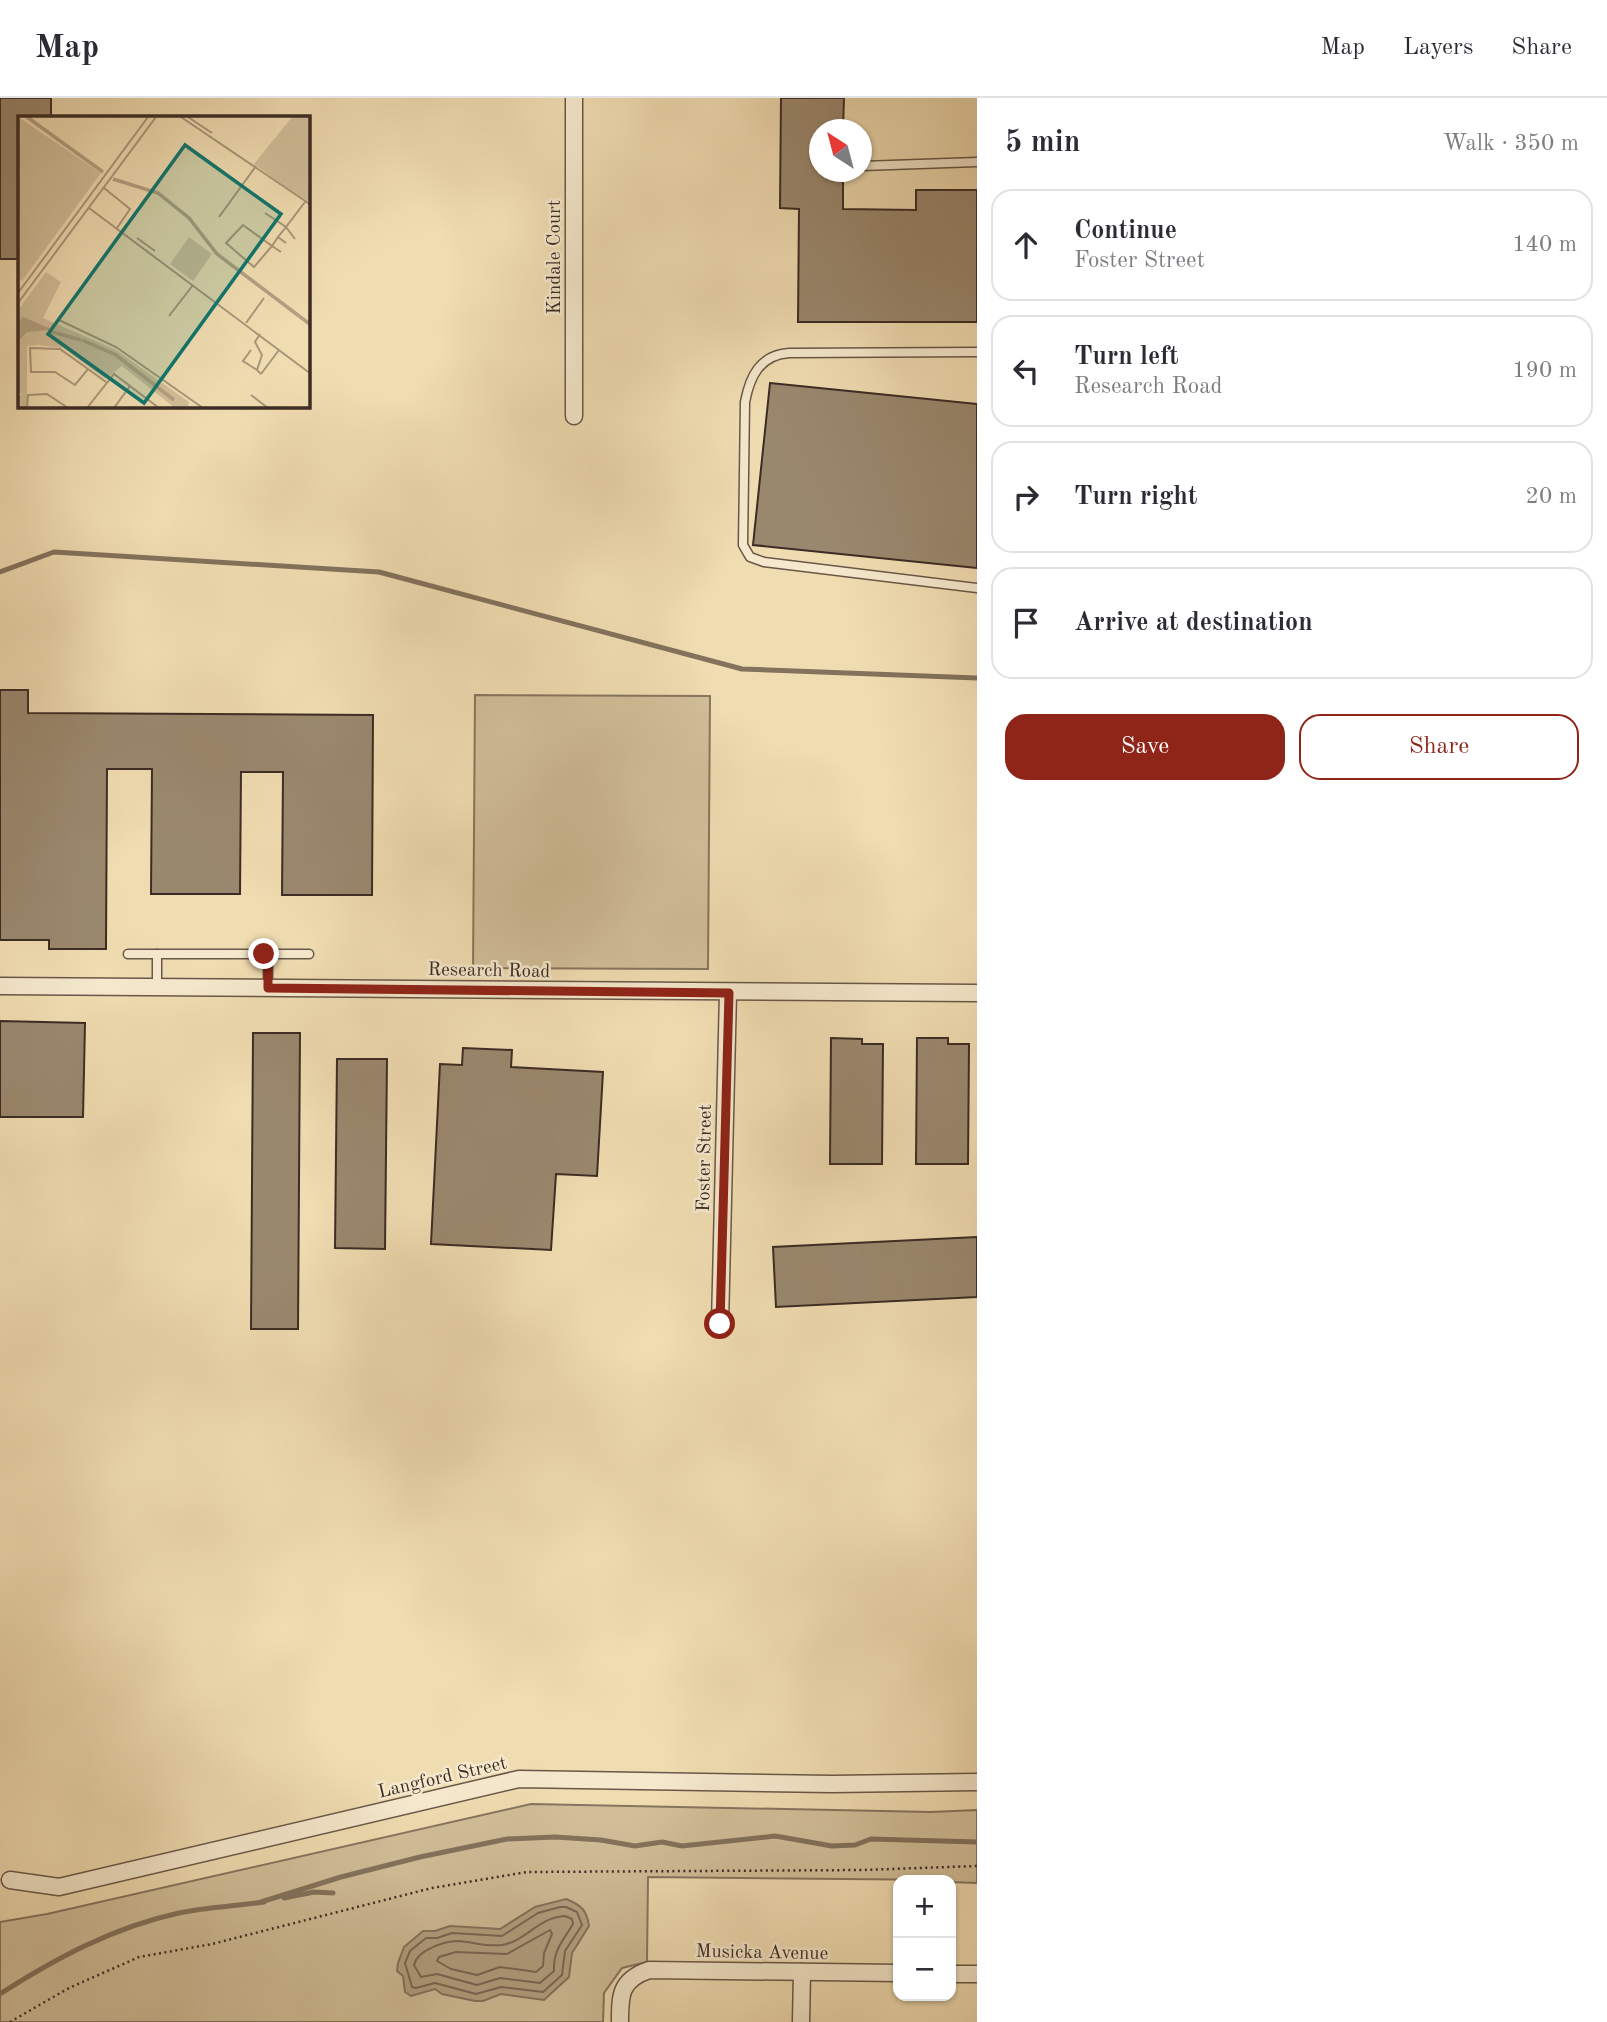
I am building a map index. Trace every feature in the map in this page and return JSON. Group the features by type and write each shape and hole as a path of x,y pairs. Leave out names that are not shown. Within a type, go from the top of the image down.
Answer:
{"street":[{"name":"Kindale Court","path":"574,98 574,416"},
{"name":"Research Road","path":"0,986 977,993"},
{"name":"Foster Street","path":"720,1324 729,993"},
{"name":"Langford Street","path":"10,1880 59,1887 519,1779 832,1784 977,1782"},
{"name":"Musicka Avenue","path":"620,2022 622,1990 638,1974 649,1970 893,1973"},
{"path":"802,1972 802,2022"},
{"path":"956,1974 977,1974"}],"lane":[{"path":"872,166 977,162"},
{"path":"977,352 776,354 761,365 750,379 745,402 743,545 750,557 764,562 977,588"},
{"path":"128,954 309,954"},
{"path":"157,954 157,987"},
{"path":"268,954 268,988"}],"path":[{"path":"10,2022 69,1988 139,1957 212,1944 432,1888 527,1872 862,1870 977,1866"}],"shaded area":[{"path":"475,695 710,696 708,969 473,968"},
{"path":"531,1804 931,1812 977,1810 977,1883 956,1882 956,1875 893,1875 893,1879 648,1877 647,1962 622,1968 604,1993 603,2022 0,2022 0,1922 47,1914"}],"water":[{"path":"566,1899 582,1909 589,1926 572,1953 569,1977 544,2000 501,1994 475,2001 442,1994 435,1989 411,1996 405,1992 403,1976 397,1971 398,1963 404,1947 423,1931 435,1931 450,1926 500,1929 535,1907"}],"building":[{"path":"0,98 51,98 51,116 18,116 18,259 0,259"},
{"path":"781,98 844,98 843,119 809,119 809,182 843,182 843,209 916,210 916,190 977,190 977,322 798,322 799,209 780,208"},
{"path":"770,383 977,404 977,568 753,545"},
{"path":"0,690 28,690 28,713 373,715 372,895 282,895 283,772 241,772 240,894 151,894 152,769 107,769 106,949 49,949 49,940 0,940"},
{"path":"0,1021 85,1023 83,1117 0,1117"},
{"path":"253,1033 300,1033 298,1329 251,1329"},
{"path":"831,1038 862,1039 862,1044 883,1044 882,1164 830,1164"},
{"path":"917,1038 948,1038 948,1044 969,1044 968,1164 916,1164"},
{"path":"463,1048 512,1050 511,1067 603,1072 597,1176 556,1174 551,1250 431,1244 440,1064 462,1065"},
{"path":"337,1059 387,1059 385,1249 335,1248"},
{"path":"977,1237 977,1297 776,1307 773,1247"}],"waterway":[{"path":"0,572 54,552 379,572 742,669 977,678"},
{"path":"261,1902 341,1877 507,1839 555,1837 601,1840 635,1846 662,1842 682,1846 775,1836 832,1846 855,1845 871,1839 977,1842"},
{"path":"284,1898 314,1892 333,1893"},
{"path":"0,1994 64,1956 131,1926 190,1911 264,1902"}],"route":[{"path":"264,954 268,954 268,988 729,993 720,1324"}]}
